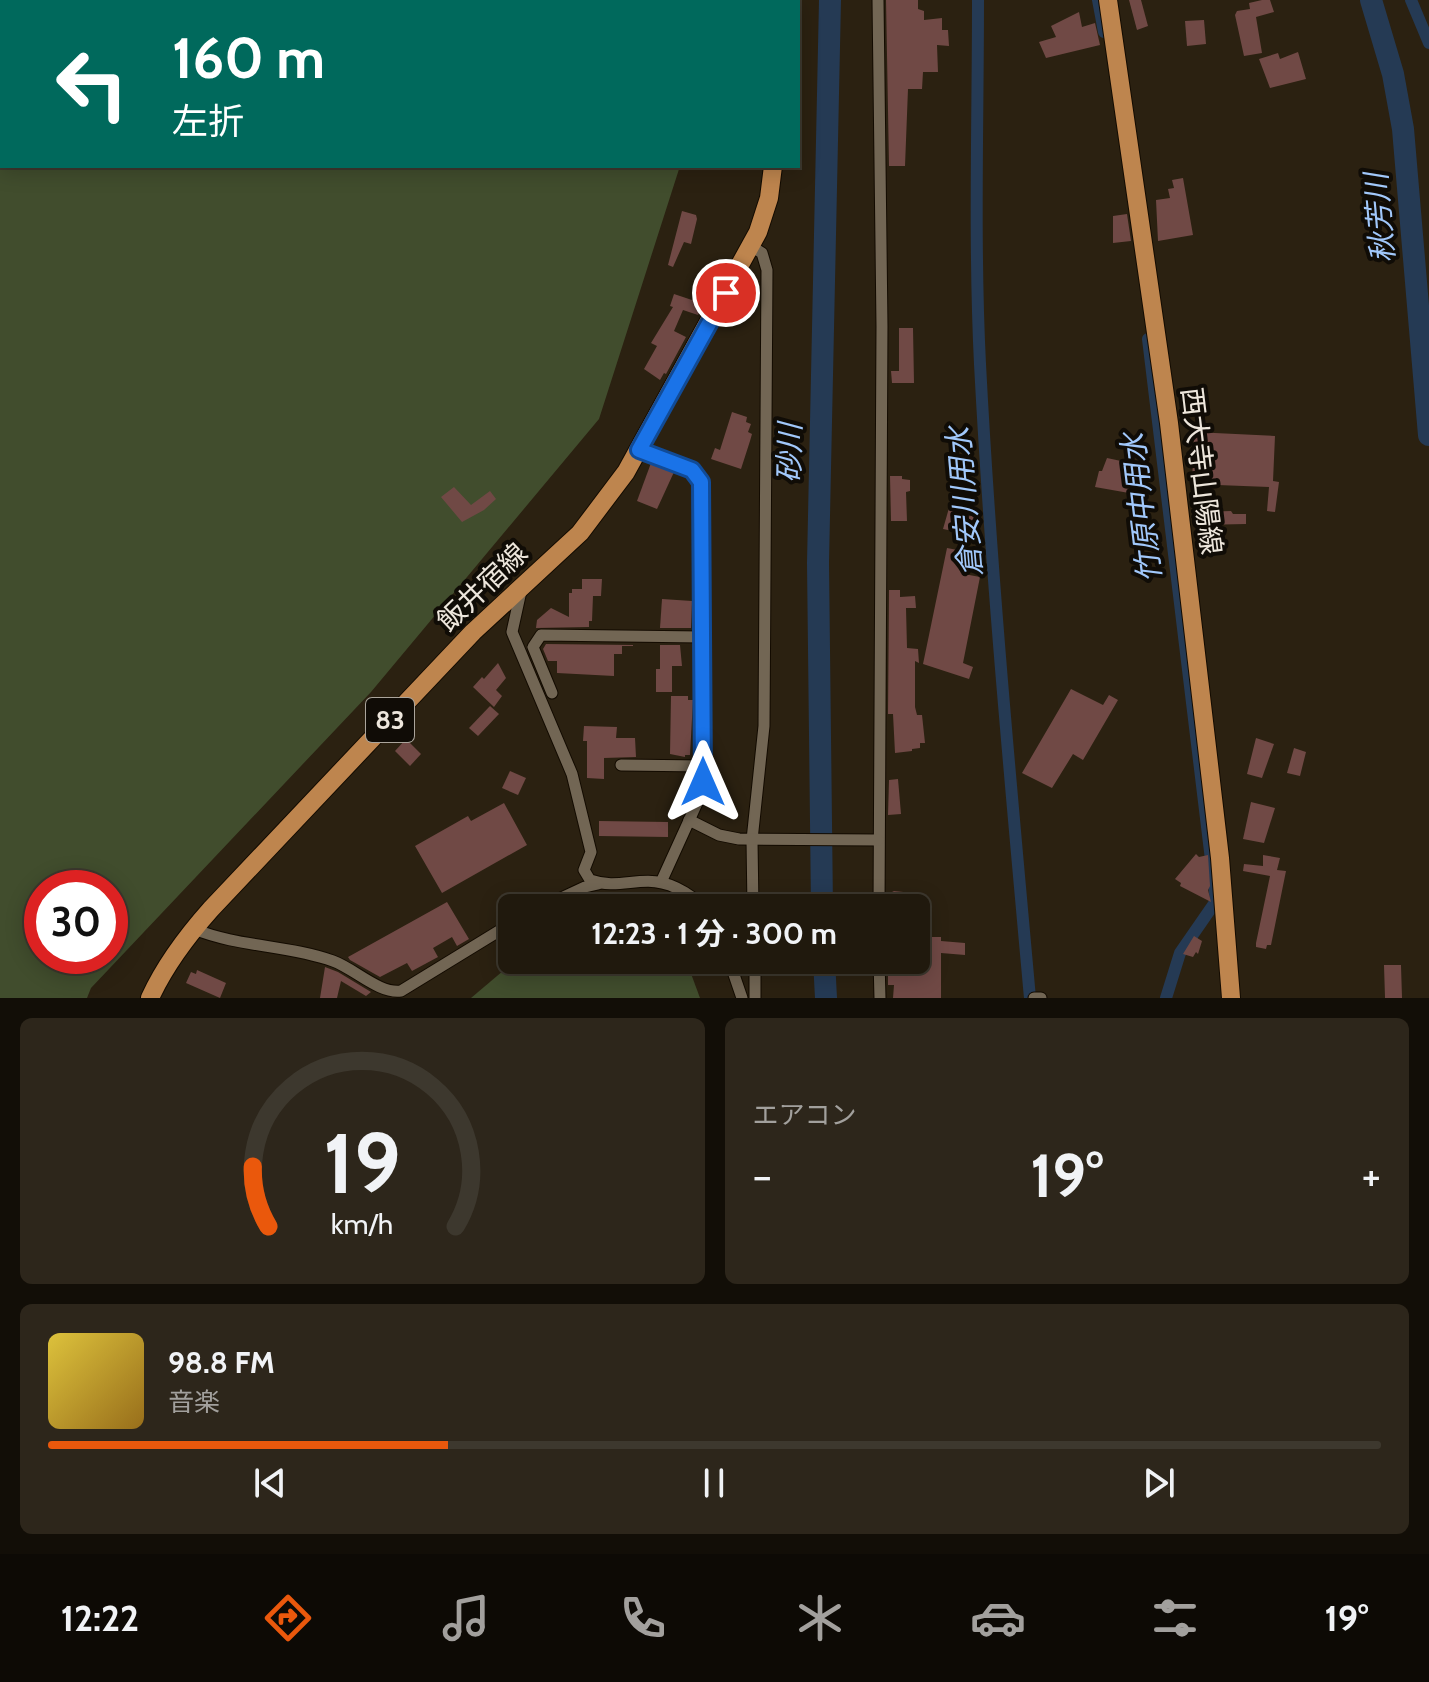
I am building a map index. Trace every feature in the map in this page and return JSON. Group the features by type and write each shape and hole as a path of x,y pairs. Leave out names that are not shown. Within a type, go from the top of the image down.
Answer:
{"main road":[{"name":"西大寺山陽線","path":"1108,0 1171,439 1220,858 1231,998"},
{"name":"飯井宿線","path":"150,998 159,977 194,929 473,632 580,533 626,472 751,246 769,198 773,168"}],"street":[{"path":"878,0 882,341 879,894"},
{"path":"751,246 762,253 767,270 764,726 753,894"},
{"path":"639,450 692,470 701,482 703,782 662,880"},
{"path":"522,587 512,632 572,774 591,852 584,870 590,880 602,883"},
{"path":"552,693 533,647 541,635 702,637"},
{"path":"621,765 704,766"},
{"path":"689,820 719,835 755,840 878,840"},
{"path":"570,894 602,883 662,880 686,894"},
{"path":"194,929 213,937 310,953 347,966 390,992 401,991 498,932"},
{"path":"734,974 742,998"},
{"path":"755,974 755,998"},
{"path":"879,974 880,998"}],"green space":[{"path":"0,168 679,168 599,419 371,692 128,949 128,870 24,870 24,974 104,974 91,988 87,998 0,998"},
{"path":"499,974 691,974 700,998 471,998"}],"building":[{"path":"886,0 918,0 918,9 924,11 924,20 942,18 942,30 948,30 949,46 937,45 938,72 923,72 922,89 908,89 905,166 889,166"},
{"path":"1129,0 1141,0 1148,26 1137,30"},
{"path":"1270,0 1274,12 1256,17 1262,53 1244,56 1235,15 1237,11 1250,9 1249,3"},
{"path":"1079,12 1082,27 1095,23 1100,45 1046,58 1039,42 1056,37 1051,26"},
{"path":"1204,20 1206,44 1187,46 1185,21"},
{"path":"1298,52 1306,79 1270,88 1259,59 1278,53 1280,59"},
{"path":"1183,178 1193,235 1158,241 1156,200 1170,198 1168,189 1174,188 1172,180"},
{"path":"682,211 696,215 697,219 691,244 684,242 673,267 668,265"},
{"path":"1127,214 1131,241 1113,243 1113,216"},
{"path":"674,294 704,304 698,315 683,310 674,331 686,337 660,380 644,369 657,346 651,343 673,307 670,306"},
{"path":"899,328 913,328 914,383 892,383 891,371 899,371"},
{"path":"732,412 747,417 746,422 751,424 748,432 752,434 741,469 711,459 715,448 720,450"},
{"path":"1194,432 1275,436 1273,481 1279,482 1275,512 1267,511 1269,487 1192,484"},
{"path":"1107,458 1135,464 1129,493 1095,487 1099,471 1102,471"},
{"path":"651,463 674,472 657,509 637,501"},
{"path":"890,476 910,480 910,491 906,492 907,521 891,521"},
{"path":"454,487 471,505 490,491 496,499 462,522 441,497"},
{"path":"951,501 958,503 959,518 977,515 978,527 953,531 943,529"},
{"path":"1231,511 1233,514 1246,514 1246,524 1199,525 1199,512"},
{"path":"947,548 968,552 964,574 980,577 963,663 973,667 969,679 923,664"},
{"path":"582,579 602,579 601,596 593,596 589,627 536,628 537,620 551,608 569,617 569,593 572,589 582,589"},
{"path":"889,590 900,590 900,597 915,596 916,608 906,608 907,648 918,649 915,707 917,715 922,715 925,743 920,743 920,748 912,751 895,753 893,714 888,714"},
{"path":"662,599 692,601 691,628 660,628"},
{"path":"546,644 633,646 622,646 622,654 614,654 614,676 557,673 557,661 548,661 543,649"},
{"path":"660,645 680,645 682,666 672,666 672,692 656,692"},
{"path":"498,663 506,678 496,690 502,696 494,707 473,687"},
{"path":"1071,689 1103,705 1109,695 1118,700 1083,760 1073,754 1052,788 1022,773"},
{"path":"671,696 688,696 688,700 693,700 690,755 685,757 670,754"},
{"path":"490,706 499,714 478,736 469,728"},
{"path":"584,726 617,727 616,738 635,738 636,757 604,758 604,779 587,778"},
{"path":"1256,738 1274,744 1262,778 1247,774"},
{"path":"406,739 421,754 410,766 395,751"},
{"path":"1294,748 1306,752 1300,776 1287,773"},
{"path":"510,771 526,778 518,795 502,788"},
{"path":"898,779 901,814 888,815 889,780"},
{"path":"1251,802 1275,808 1264,843 1243,839"},
{"path":"504,803 527,845 442,893 415,846 468,816 471,821"},
{"path":"599,821 668,822 668,837 599,836"},
{"path":"1196,854 1199,857 1208,855 1211,902 1180,886 1181,883 1175,879"},
{"path":"1263,855 1280,858 1277,870 1286,871 1271,945 1267,945 1266,949 1256,947 1256,943 1270,876 1243,871 1244,864 1263,866"},
{"path":"894,891 913,894 890,894"},
{"path":"447,902 469,939 457,946 452,937 433,948 438,957 412,971 407,963 380,977 348,957"},
{"path":"1194,936 1202,941 1198,954 1196,952 1193,957 1183,954"},
{"path":"930,937 965,943 965,955 941,953 941,998 893,998 894,985 888,985 888,974 930,974"},
{"path":"1384,965 1401,965 1402,998 1385,998"},
{"path":"325,967 371,992 366,996 341,981 337,998 320,998"},
{"path":"197,970 226,983 220,998 186,983 191,972 196,974"}],"waterway":[{"name":"砂川","path":"822,894 818,563 830,0"},
{"name":"倉安川用水","path":"978,0 980,364 996,602 1030,998"},
{"name":"竹原中用水","path":"1098,0 1104,32"},
{"name":"秋芳川","path":"1371,0 1393,74 1403,129 1429,435"},
{"path":"1411,0 1429,43"},
{"name":"竹原中用水","path":"1148,339 1216,901 1180,953 1166,998"},
{"name":"砂川","path":"825,974 826,998"}],"route":[{"path":"703,782 701,482 692,470 639,450 726,293"}]}
